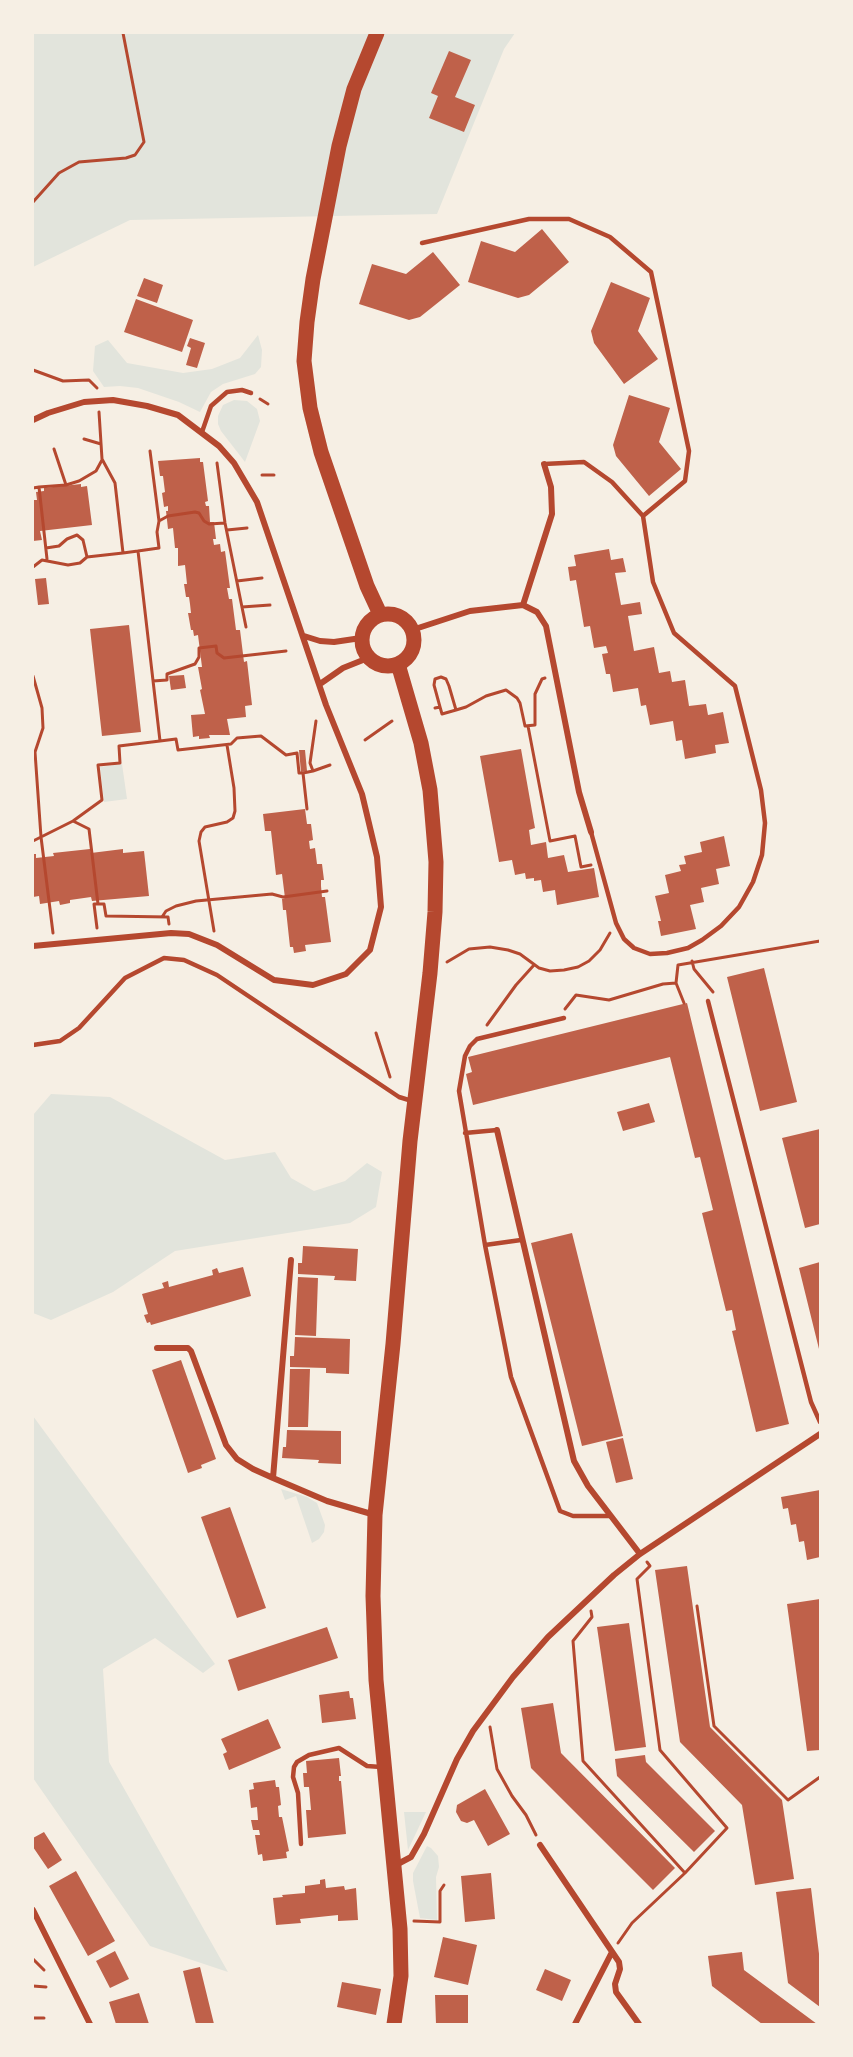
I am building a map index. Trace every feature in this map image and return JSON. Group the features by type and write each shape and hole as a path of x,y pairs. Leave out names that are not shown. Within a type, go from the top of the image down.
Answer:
{"main road":[{"path":"377,33 354,89 339,146 313,279 304,361 310,408 321,452 367,586 380,614"},
{"path":"388,613 403,618 412,630 414,646 405,660 398,664 382,666 368,658 362,645 361,638 367,623 380,614 388,613"},
{"path":"394,2024 401,1976 400,1929 376,1680 375,1515 393,1344 414,1102 430,973 436,862 430,790 421,743 398,664"}],"street":[{"path":"33,420 84,402 113,400 147,406 178,415 219,446 234,463 257,502 320,684 362,795 377,857 381,907 370,950 346,974 313,985 274,980 217,945 189,934 171,933 33,946"},
{"path":"523,605 552,514 551,488 544,464"},
{"path":"412,630 470,611 523,605 537,612 546,626 579,792 591,832"},
{"path":"304,636 334,642 361,638"},
{"path":"320,684 343,668 368,658"},
{"path":"497,1130 574,1461 588,1486 640,1554"},
{"path":"273,1478 291,1260"},
{"path":"157,1348 188,1348 191,1351 226,1445 237,1459 253,1469 327,1501 375,1515"},
{"path":"394,1866 411,1857 457,1759 484,1714 548,1637 640,1554 820,1434"},
{"path":"540,1845 619,1962 616,1992 639,2024"},
{"path":"33,1910 90,2024"},
{"path":"575,2024 612,1952"}],"lane":[{"path":"422,243 529,219 569,219 610,237 651,272 689,451 686,481 643,516"},
{"path":"202,432 211,406 227,392 243,390 251,393"},
{"path":"544,464 584,462 612,482 643,516 653,582 674,633 735,686 761,790 765,824 762,855 753,882 739,907 721,926 687,948 668,953 650,954 634,948 624,939 616,923 591,832"},
{"path":"33,1045 60,1041 79,1028 125,978 164,958 184,960 218,975 396,1094 414,1102"},
{"path":"708,1001 811,1402 820,1422"},
{"path":"564,1018 477,1039 465,1056 459,1091 485,1245 511,1377 560,1511 573,1516 611,1516"},
{"path":"465,1133 497,1130"},
{"path":"485,1245 521,1240"},
{"path":"301,1844 298,1827 299,1799 292,1778 297,1762 309,1755 334,1748 345,1750 367,1766 384,1767"}],"path":[{"path":"33,202 59,173 79,162 126,159 135,155 144,142 123,33"},
{"path":"33,370 63,381 89,380 97,388"},
{"path":"99,412 102,459 115,483 123,553"},
{"path":"84,439 101,444"},
{"path":"54,449 66,485"},
{"path":"33,567 42,560 68,565 80,563 87,557 159,548 157,532 159,521 150,451"},
{"path":"33,488 66,485 79,481 96,471 102,459"},
{"path":"217,463 225,523 246,627"},
{"path":"262,475 274,475"},
{"path":"39,488 47,560"},
{"path":"159,521 168,516 195,512 199,513 209,524 225,523"},
{"path":"227,530 247,528"},
{"path":"46,548 59,546 67,539 77,536 83,540 87,557"},
{"path":"138,551 160,741"},
{"path":"237,581 262,578"},
{"path":"242,607 270,605"},
{"path":"153,681 167,680 167,674 195,663 199,657 199,648 216,646 217,653 224,658 286,651"},
{"path":"33,676 42,708 43,728 35,752 41,837 55,944"},
{"path":"456,710 446,679 441,677 435,679 434,685 442,714 456,710 466,707 486,696 506,690 518,698 525,726 528,726 550,841 574,836 581,867 600,863"},
{"path":"528,726 535,724 535,694 542,679 545,678"},
{"path":"435,708 440,707"},
{"path":"313,771 310,763 316,721"},
{"path":"365,740 392,721"},
{"path":"33,841 73,821 102,800 98,765 120,763 118,746 176,739 178,750 227,745 237,738 261,736 286,754 297,753 299,773 330,765"},
{"path":"217,945 199,841 205,827 227,822 233,818 234,788 227,745"},
{"path":"303,773 307,809"},
{"path":"73,821 89,829 98,904"},
{"path":"162,917 166,911 176,906 272,894 283,897 327,891"},
{"path":"98,939 94,904 104,904 106,916 168,917 171,933"},
{"path":"447,962 469,949 490,947 520,954 534,965 550,971 578,967 589,961 600,950 616,923"},
{"path":"684,1003 676,983 678,965 820,941"},
{"path":"687,948 694,969 713,992"},
{"path":"477,1039 516,985 534,965"},
{"path":"564,1018 565,1007 576,995 609,1000 663,984 676,983"},
{"path":"376,1033 396,1094"},
{"path":"612,1952 632,1923 685,1873 727,1828 660,1750 637,1579 650,1566 640,1554"},
{"path":"589,1598 592,1617 573,1641 583,1761 685,1873"},
{"path":"697,1606 714,1726 788,1800 820,1777"},
{"path":"484,1714 490,1728 497,1768 512,1796 526,1815 540,1845"},
{"path":"414,1921 441,1922 440,1891 444,1885"},
{"path":"33,1959 44,1970"},
{"path":"33,1986 46,1987"},
{"path":"33,2018 45,2018"}],"shaded area":[{"path":"33,33 515,33 504,49 437,214 130,220 33,267"},
{"path":"258,335 262,350 261,367 255,374 223,384 211,392 200,412 138,388 104,387 93,371 95,346 108,340 127,363 183,373 212,369 240,358"},
{"path":"234,400 247,401 257,409 260,421 245,462 218,424 218,416 223,405"},
{"path":"122,764 127,799 104,802 100,767"},
{"path":"51,1094 110,1097 225,1160 275,1152 291,1178 314,1191 345,1181 367,1163 382,1172 376,1207 350,1223 175,1251 113,1292 51,1320 33,1313 33,1115"},
{"path":"33,1416 215,1664 203,1673 155,1638 103,1669 109,1762 228,1972 150,1946 33,1778"},
{"path":"281,1489 307,1497 317,1503 325,1525 324,1532 319,1539 312,1543 296,1496 285,1500"},
{"path":"404,1812 426,1812 408,1850"},
{"path":"427,1846 438,1856 437,1920 420,1918 413,1881 413,1873"}],"building":[{"path":"449,51 471,60 455,97 475,105 464,132 429,118 438,96 431,93"},
{"path":"542,229 569,262 529,295 518,298 468,282 481,241 515,252"},
{"path":"433,252 460,285 420,317 409,320 359,304 372,264 406,274"},
{"path":"144,278 163,285 157,303 137,296"},
{"path":"611,282 650,298 638,331 658,359 624,384 594,343 591,331"},
{"path":"136,299 193,320 182,352 124,332"},
{"path":"190,338 205,343 197,368 186,365 191,348 187,346"},
{"path":"629,395 670,408 659,442 681,469 649,496 616,456 613,445"},
{"path":"200,458 200,462 203,462 208,501 205,502 206,506 209,506 210,522 214,522 216,539 213,539 214,545 220,544 221,552 225,551 230,588 227,588 229,599 232,599 236,630 240,630 244,662 247,661 252,705 245,706 246,717 227,719 230,735 209,735 210,738 199,739 199,736 193,737 191,715 205,714 200,690 202,689 198,667 202,667 198,635 194,636 191,630 188,613 191,613 189,597 186,597 184,584 187,584 185,565 178,566 178,548 175,548 173,528 168,529 166,511 168,511 168,506 164,507 163,476 160,476 158,461"},
{"path":"81,484 81,487 87,486 92,525 40,531 42,540 33,541 33,500 37,500 36,492 44,491 44,488"},
{"path":"609,549 611,560 623,558 626,572 615,573 621,605 640,602 642,614 628,616 634,651 654,647 659,673 670,671 672,682 685,680 689,706 706,704 708,715 723,712 729,743 715,745 716,753 685,759 682,740 676,741 673,721 650,725 646,705 641,706 638,688 613,692 610,674 606,674 602,654 608,653 606,646 594,648 590,626 584,627 576,580 570,581 568,567 576,566 574,555"},
{"path":"46,578 49,604 38,605 35,579"},
{"path":"129,625 141,732 102,736 90,629"},
{"path":"184,675 186,688 171,690 169,676"},
{"path":"521,749 535,828 529,830 531,845 546,842 548,858 564,855 568,872 594,868 599,897 557,905 555,890 543,892 541,880 526,879 525,873 515,875 512,860 499,862 480,756"},
{"path":"299,750 305,750 307,771 301,772"},
{"path":"305,809 307,824 311,824 313,840 309,841 310,849 315,848 317,864 322,864 324,880 321,880 322,897 325,897 331,942 305,945 306,951 294,953 293,947 290,947 286,910 283,910 282,899 285,898 282,874 276,875 271,831 265,831 263,814"},
{"path":"724,836 730,866 716,869 719,884 701,888 704,902 690,905 696,929 661,936 658,921 661,921 655,896 669,893 665,875 681,871 679,865 686,864 684,856 702,852 700,842"},
{"path":"90,849 91,853 123,849 123,853 144,851 149,896 92,901 91,897 70,900 70,903 60,905 59,901 40,904 39,896 33,897 33,854 36,854 36,858 54,856 53,853"},
{"path":"764,968 797,1102 760,1111 727,977"},
{"path":"687,1003 789,1424 756,1432 732,1331 736,1330 732,1310 726,1311 702,1213 713,1210 700,1157 695,1158 670,1057 473,1105 466,1074 472,1072 468,1057"},
{"path":"649,1103 655,1122 623,1131 617,1112"},
{"path":"820,1129 820,1224 805,1228 782,1138"},
{"path":"572,1233 623,1436 582,1446 531,1243"},
{"path":"303,1246 358,1249 356,1281 334,1280 335,1276 298,1274 298,1263 302,1263"},
{"path":"820,1262 820,1349 819,1349 799,1268"},
{"path":"243,1267 251,1296 151,1325 150,1322 147,1323 144,1315 148,1314 142,1294 164,1288 162,1283 168,1281 169,1287 213,1275 212,1270 217,1268 219,1273"},
{"path":"298,1277 318,1278 316,1336 295,1335"},
{"path":"295,1337 350,1339 349,1374 326,1373 326,1368 290,1367 290,1356 294,1356"},
{"path":"181,1360 216,1459 188,1473 152,1370"},
{"path":"290,1369 310,1369 308,1427 288,1427"},
{"path":"287,1430 341,1431 341,1464 282,1458 283,1447 286,1447"},
{"path":"623,1438 633,1479 616,1483 606,1442"},
{"path":"820,1490 820,1557 807,1560 804,1541 799,1542 796,1524 791,1525 788,1508 783,1509 781,1497"},
{"path":"230,1507 266,1608 237,1618 201,1517"},
{"path":"687,1566 710,1727 782,1800 794,1879 755,1885 742,1805 680,1742 655,1570"},
{"path":"820,1599 820,1750 807,1751 787,1604"},
{"path":"629,1623 646,1747 615,1751 597,1627"},
{"path":"327,1627 338,1658 238,1691 228,1660"},
{"path":"349,1691 350,1698 353,1698 356,1719 322,1723 319,1695"},
{"path":"553,1703 561,1753 675,1868 653,1890 531,1768 521,1708"},
{"path":"268,1719 281,1748 229,1770 223,1754 227,1752 221,1739"},
{"path":"645,1755 646,1762 715,1831 694,1852 617,1776 615,1759"},
{"path":"339,1758 341,1776 339,1776 339,1781 341,1781 346,1834 308,1838 306,1810 311,1810 309,1787 304,1787 303,1773 307,1773 306,1761"},
{"path":"275,1780 276,1787 279,1787 281,1805 278,1806 279,1817 282,1817 289,1851 286,1852 287,1858 263,1861 262,1854 258,1855 255,1835 260,1835 259,1830 253,1830 251,1820 258,1820 257,1807 251,1808 249,1790 254,1789 253,1783"},
{"path":"485,1789 510,1834 488,1846 474,1820 467,1823 461,1821 456,1812 457,1805"},
{"path":"44,1832 62,1860 48,1869 33,1847 33,1838"},
{"path":"76,1871 115,1941 88,1956 49,1886"},
{"path":"491,1873 495,1919 465,1922 461,1876"},
{"path":"325,1879 326,1888 344,1886 345,1890 356,1888 358,1920 338,1921 338,1915 300,1919 301,1923 276,1925 273,1898 305,1893 305,1886 320,1884 320,1880"},
{"path":"811,1888 820,1962 820,2007 788,1983 776,1892"},
{"path":"443,1937 477,1945 468,1985 434,1977"},
{"path":"115,1951 129,1979 110,1988 96,1961"},
{"path":"742,1952 744,1970 817,2024 762,2024 712,1986 708,1956"},
{"path":"200,1967 214,2024 196,2024 183,1971"},
{"path":"545,1969 571,1980 562,2001 536,1990"},
{"path":"342,1982 381,1989 376,2015 337,2007"},
{"path":"139,1993 149,2024 116,2024 109,2002"},
{"path":"435,1995 468,1995 468,2024 436,2024"}]}
